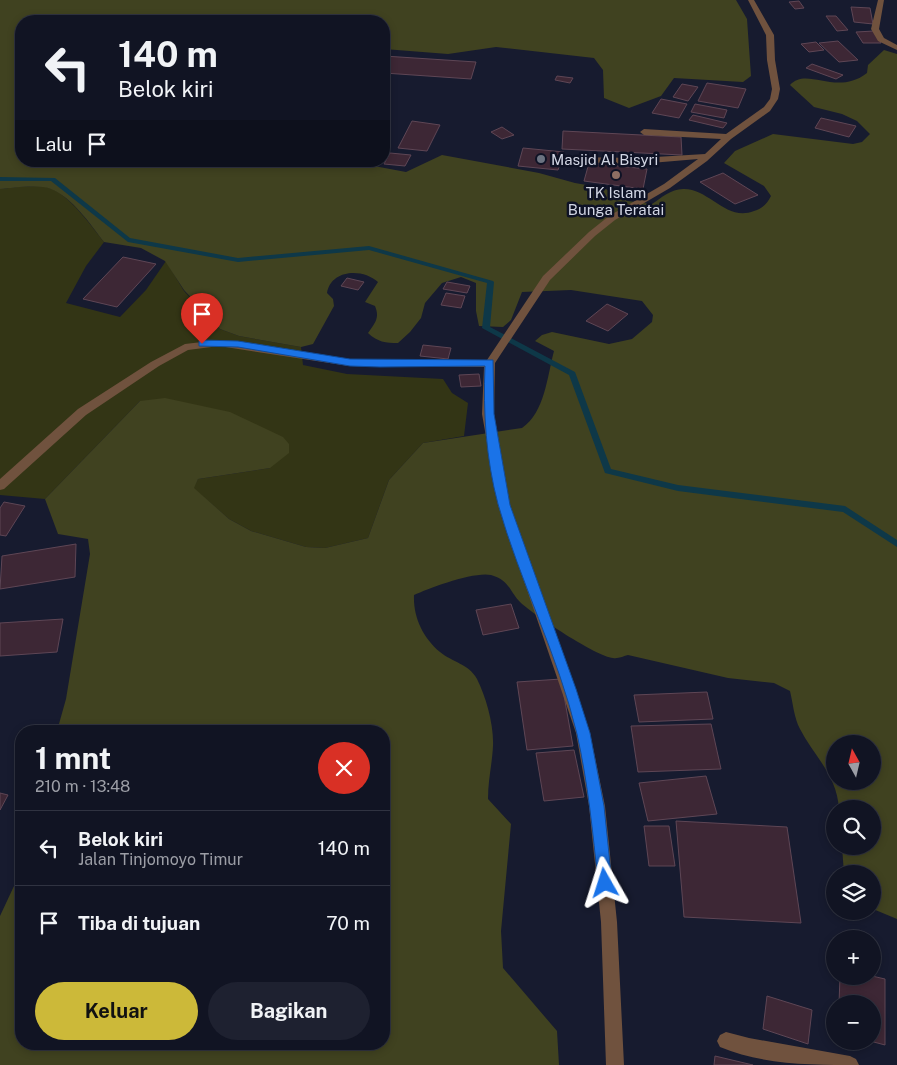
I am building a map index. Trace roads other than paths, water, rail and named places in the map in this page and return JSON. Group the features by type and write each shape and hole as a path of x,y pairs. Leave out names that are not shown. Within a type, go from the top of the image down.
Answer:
{"street":[{"path":"615,1065 609,922 597,806 580,724 502,497 488,414 490,363 498,348 546,278 592,234 612,218 667,186 708,156 728,137 767,109 774,99 776,89 771,60 770,35 751,0"},
{"path":"881,0 875,29 881,39 897,48"},
{"path":"644,132 728,137"},
{"path":"571,159 638,161 708,156"},
{"path":"0,486 34,453 82,412 154,364 185,347 219,342 365,364 490,363"},
{"path":"726,1041 749,1047 850,1065"}],"waterway":[{"path":"0,179 53,179 128,240 238,260 369,248 491,282 486,328 572,374 608,471 678,488 845,509 897,544"}],"place":[{"name":"Masjid Al Bisyri","path":"541,159"},
{"name":"TK Islam Bunga Teratai","path":"616,175"}]}
